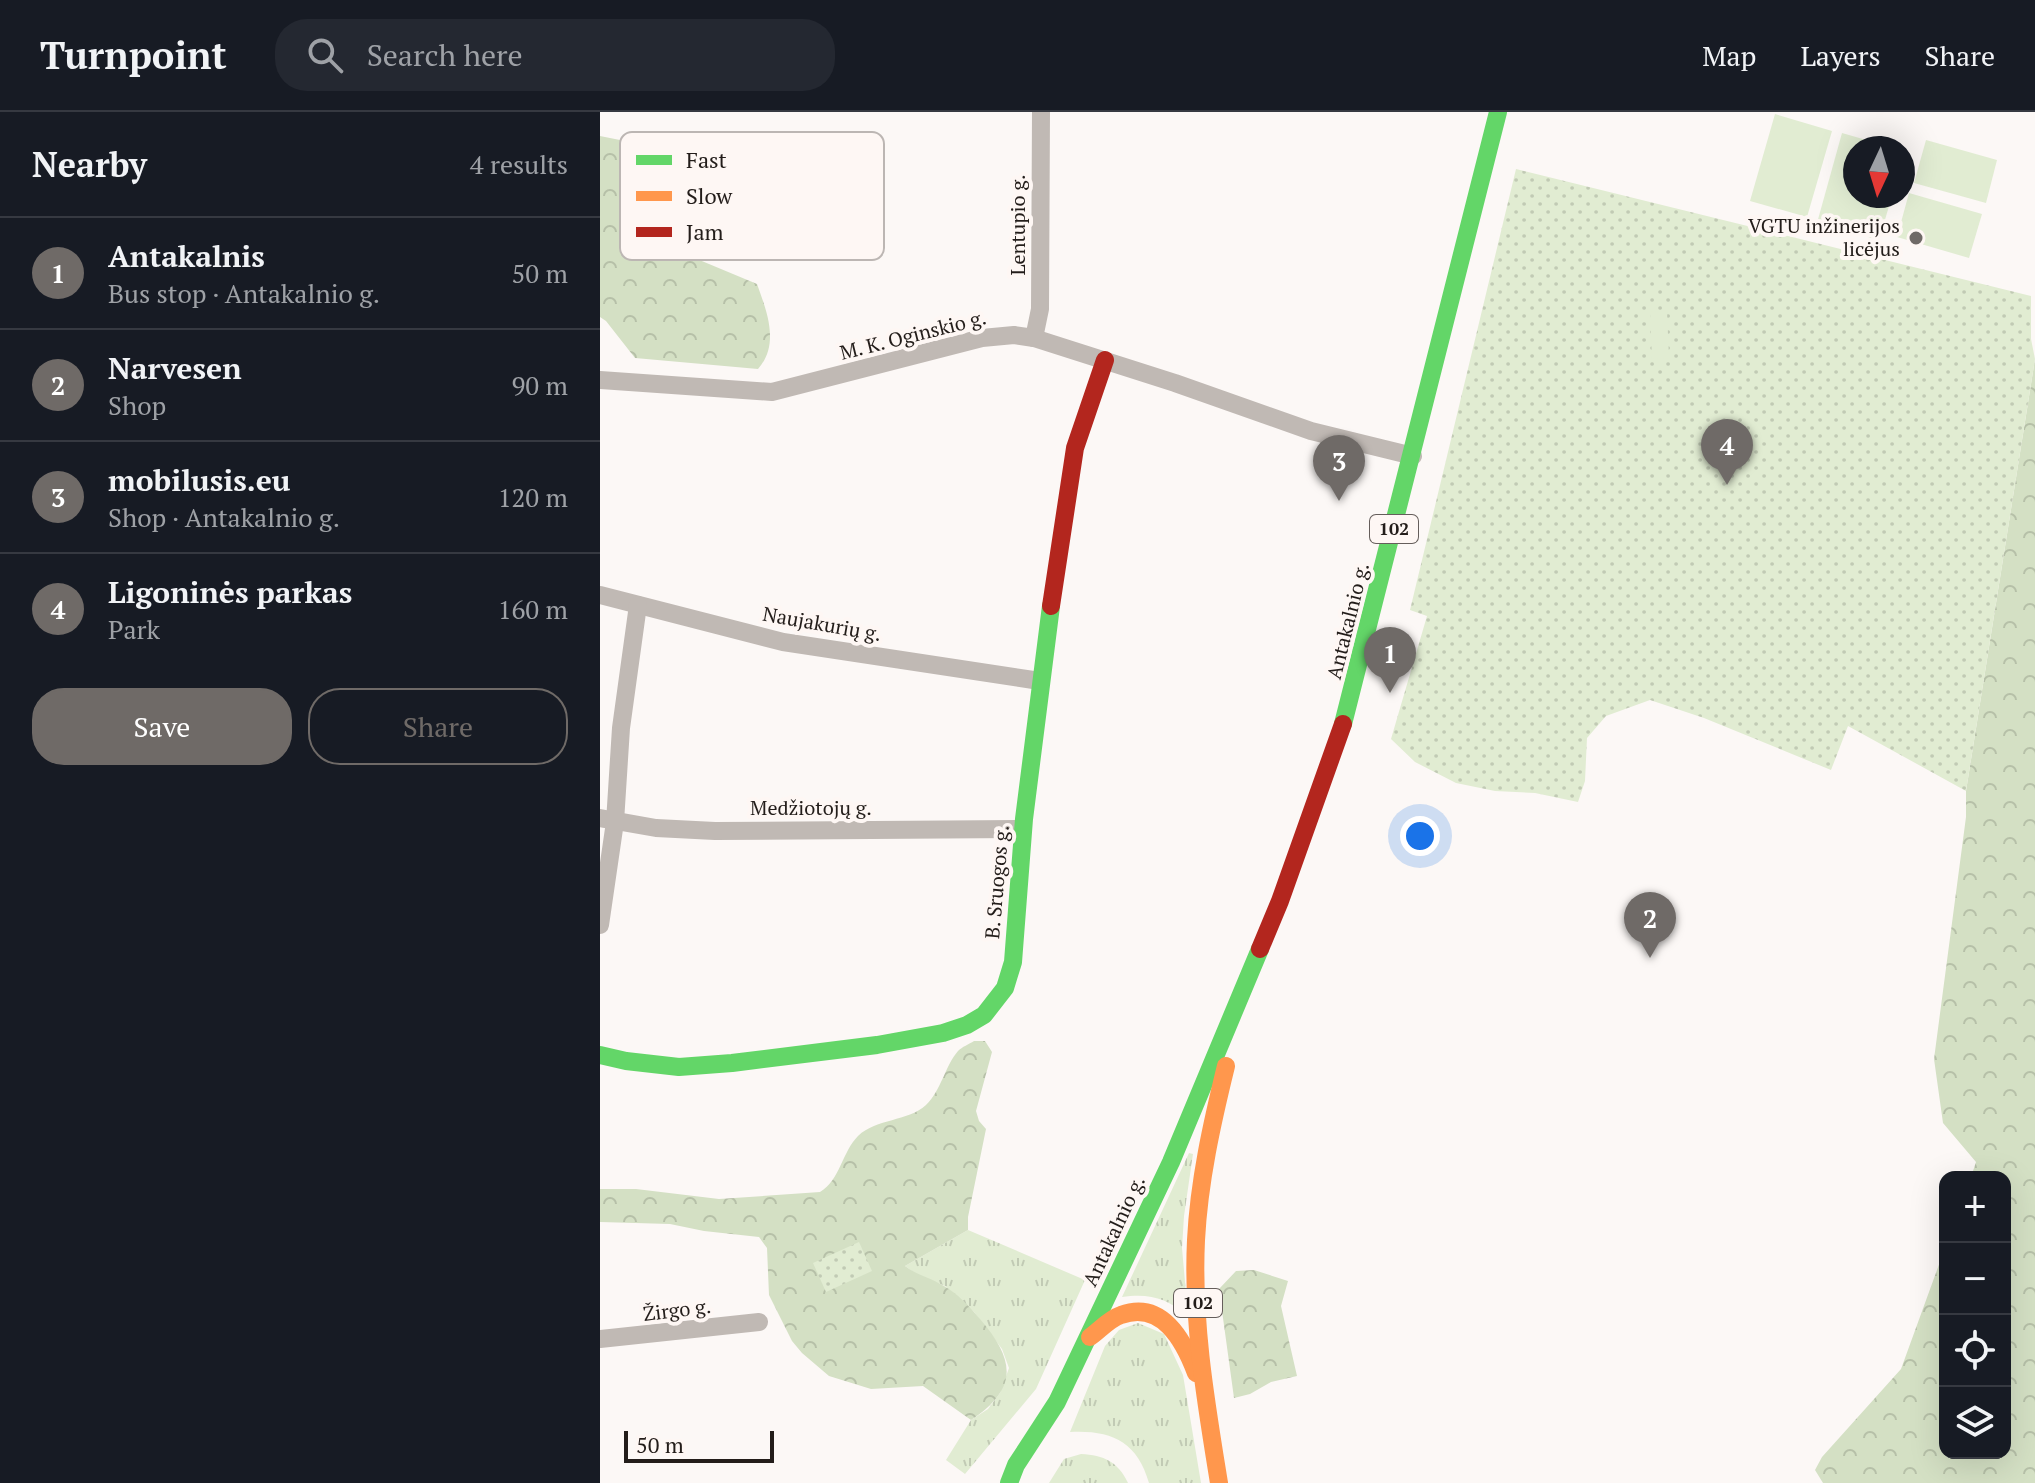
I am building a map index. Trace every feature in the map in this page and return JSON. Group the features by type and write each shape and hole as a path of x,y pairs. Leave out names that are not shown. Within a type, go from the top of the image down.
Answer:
{"main road":[{"name":"Antakalnio g.","path":"1219,1483 1205,1401 1196,1259 1198,1206 1210,1138 1234,1033 1262,947 1338,743 1498,112"},
{"name":"B. Sruogos g.","path":"600,1055 679,1067 902,1042 967,1025 984,1015 995,1003 1005,988 1013,962 1023,829 1040,681 1075,448 1105,360"},
{"name":"Antakalnio g.","path":"1009,1483 1016,1465 1057,1402 1171,1162 1262,947"},
{"path":"1085,1341 1122,1315 1146,1312 1159,1316 1176,1331 1183,1343 1205,1401"},
{"path":"1000,1483 1016,1465"}],"street":[{"name":"Lentupio g.","path":"1034,338 1040,309 1041,112"},
{"name":"M. K. Oginskio g.","path":"600,380 772,392 982,338 1014,335 1034,338 1105,360 1311,431 1413,456"},
{"name":"Naujakurių g.","path":"600,595 783,642 1040,681"},
{"path":"600,925 607,820 638,605"},
{"name":"Medžiotojų g.","path":"607,820 656,828 715,831 1023,829"},
{"name":"Žirgo g.","path":"600,1339 759,1322"}],"green space":[{"path":"1775,114 1832,131 1807,217 1750,201"},
{"path":"1842,133 1852,136 1843,136 1843,208 1888,208 1879,240 1817,223"},
{"path":"600,136 620,140 620,260 699,260 757,284 768,317 769,349 758,369 635,358 600,317"},
{"path":"1926,140 1997,160 1986,203 1915,183"},
{"path":"1516,169 2031,296 2031,339 2035,359 1966,791 1848,726 1831,770 1704,718 1650,700 1606,716 1587,738 1585,781 1578,802 1456,783 1415,762 1391,739 1427,616 1410,610"},
{"path":"1915,195 1982,214 1969,258 1897,237 1905,208 1915,208"},
{"path":"1667,311 1669,358 1652,359 1650,312"},
{"path":"2035,359 2035,1483 1823,1483 1815,1470 1822,1457 1901,1369 1939,1264 1939,1459 2011,1459 2011,1171 1973,1171 1976,1162 1943,1123 1934,1059 1966,817 1966,791"},
{"path":"974,1041 985,1041 992,1052 976,1111 986,1129 968,1230 905,1266 958,1296 980,1319 1000,1348 1007,1373 1004,1385 987,1408 971,1420 923,1386 871,1389 829,1376 802,1353 792,1341 769,1295 767,1248 759,1237 670,1224 600,1222 600,1189 636,1189 719,1199 820,1192 837,1173 858,1136 874,1126 926,1105 936,1093 958,1051"},
{"path":"1189,1153 1193,1154 1182,1248 1188,1316 1157,1298 1122,1297"},
{"path":"968,1230 1085,1280 1036,1389 965,1474 946,1460 971,1420 988,1409 1000,1393 1009,1368 1002,1349 974,1312 945,1286 905,1266"},
{"path":"859,1242 872,1271 826,1292 813,1263"},
{"path":"1254,1270 1288,1281 1281,1306 1297,1376 1271,1382 1250,1394 1234,1398 1219,1289 1236,1271"},
{"path":"1138,1323 1164,1334 1183,1375 1201,1483 1149,1483 1137,1457 1120,1441 1098,1433 1070,1432 1105,1346 1119,1330"},
{"path":"1081,1454 1109,1461 1120,1470 1128,1483 1049,1483 1064,1459"}],"traffic: fast":[{"path":"1343,724 1498,112"},
{"path":"600,1055 679,1067 732,1063 877,1045 943,1033 984,1015 1005,988 1013,962 1024,819 1051,606"},
{"path":"1009,1483 1016,1465 1057,1402 1171,1162 1260,949"}],"traffic: slow":[{"path":"1219,1483 1201,1362 1195,1271 1203,1174 1226,1066"},
{"path":"1090,1337 1121,1315 1148,1313 1160,1318 1178,1337 1196,1373"}],"traffic: jam":[{"path":"1051,606 1075,448 1105,360"},
{"path":"1260,949 1343,724"}],"place":[{"name":"VGTU inžinerijos licėjus","path":"1916,238"},
{"name":"Ligoninės parkas","path":"1727,485"},
{"name":"mobilusis.eu","path":"1339,501"},
{"name":"Antakalnis","path":"1390,693"},
{"name":"Narvesen","path":"1650,958"}]}
